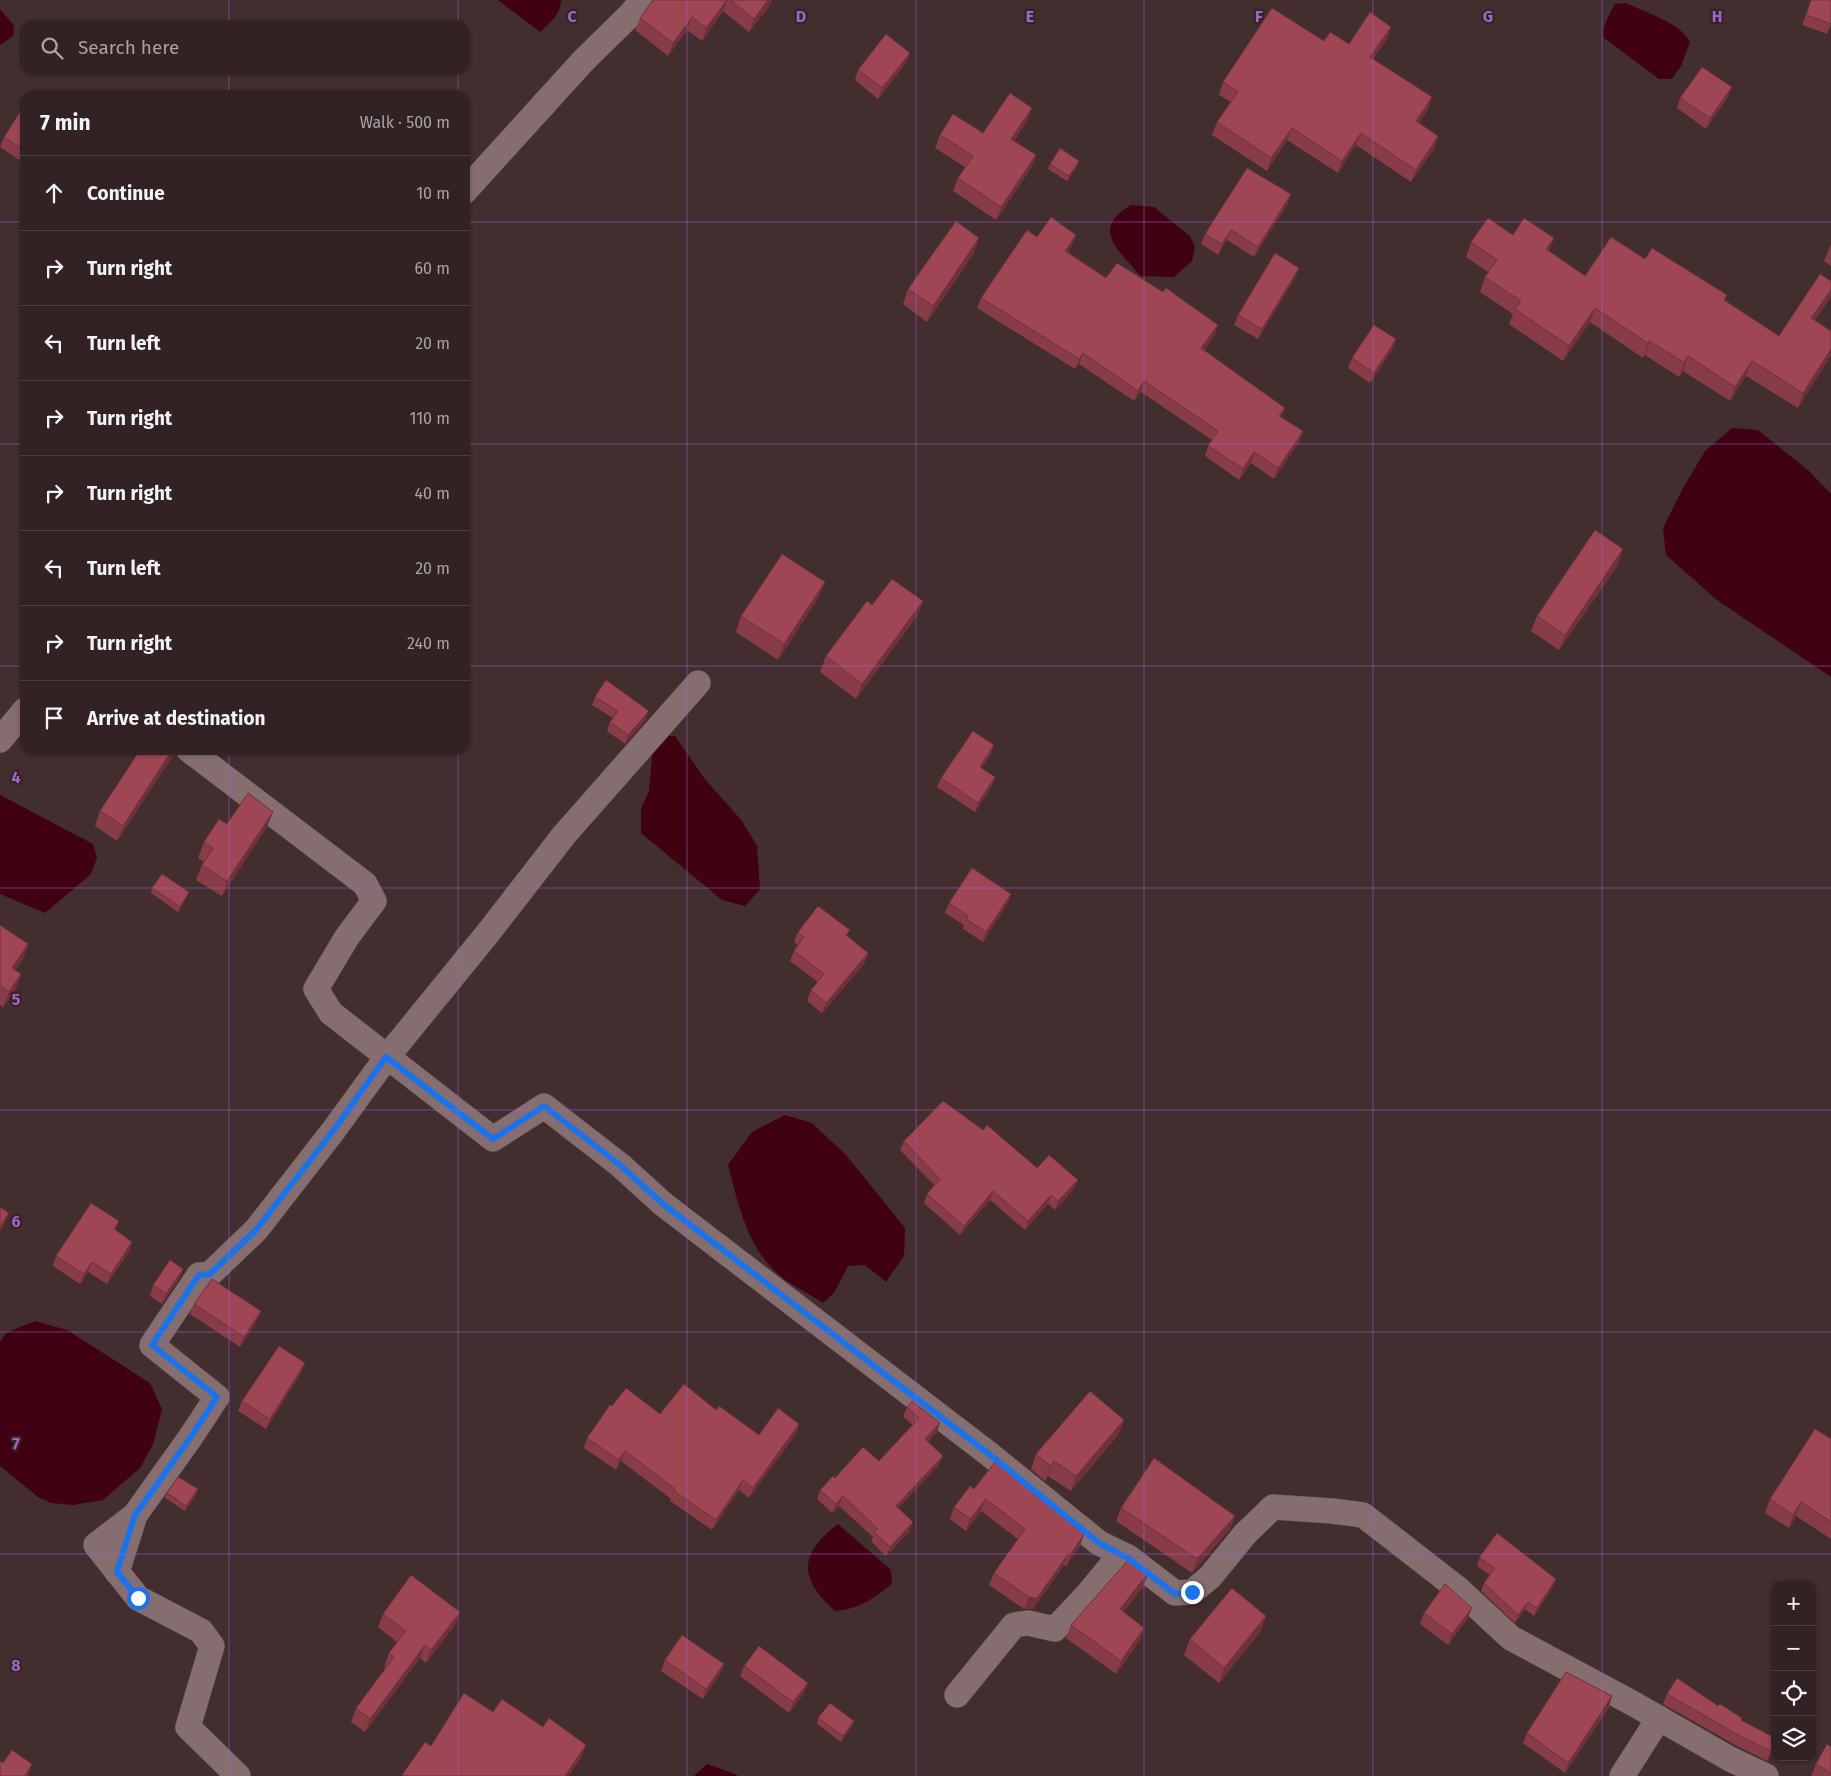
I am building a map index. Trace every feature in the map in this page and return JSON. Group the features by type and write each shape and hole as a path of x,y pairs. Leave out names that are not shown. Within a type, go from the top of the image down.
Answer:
{"street":[{"path":"470,185 584,60 631,14 642,0"},
{"path":"238,1776 188,1727 212,1646 201,1631 138,1598 96,1545 135,1515 217,1397 152,1345 199,1275 210,1274 256,1230 333,1131 386,1057 488,933 564,835 698,683"},
{"path":"0,740 20,716"},
{"path":"196,755 365,884 374,901 347,938 316,989 331,1013 493,1139 544,1106 620,1165 663,1204 989,1454 1099,1543 1128,1558 1175,1594 1192,1592 1210,1577 1245,1534 1273,1507 1332,1510 1363,1515 1457,1588 1511,1638 1659,1718 1730,1759 1766,1776"},
{"path":"957,1695 1014,1626 1028,1623 1054,1629 1088,1594 1120,1555"},
{"path":"1622,1776 1659,1718"}],"shaded area":[{"path":"498,0 561,0 561,5 551,22 540,32"},
{"path":"1626,3 1671,24 1686,36 1690,42 1681,66 1672,79 1659,79 1604,38 1605,25 1615,4"},
{"path":"0,9 14,26 13,36 0,45"},
{"path":"1131,205 1154,207 1190,236 1195,247 1192,261 1174,277 1141,276 1112,240 1110,232 1112,223 1119,214"},
{"path":"1732,428 1758,430 1809,471 1831,494 1831,677 1717,600 1666,555 1663,528 1682,490 1705,451"},
{"path":"661,736 675,736 704,778 742,821 757,846 760,889 745,906 722,900 641,833 641,809 649,791 653,746"},
{"path":"0,795 93,844 97,858 91,874 45,913 0,894"},
{"path":"785,1115 812,1123 846,1155 905,1228 904,1256 886,1282 865,1265 848,1266 834,1293 823,1303 777,1273 758,1250 745,1223 728,1165 752,1132"},
{"path":"35,1321 67,1330 150,1383 162,1409 153,1444 140,1468 103,1500 73,1505 52,1503 38,1497 0,1466 0,1342 6,1333"},
{"path":"838,1524 891,1570 892,1584 866,1602 852,1608 835,1611 814,1588 809,1577 808,1566 810,1556 816,1546"},
{"path":"707,1764 735,1774 738,1776 694,1776"}],"building":[{"path":"653,0 727,0 706,28 692,17 673,43 640,18"},
{"path":"730,0 768,0 754,19"},
{"path":"1811,0 1831,0 1831,24 1806,15"},
{"path":"1272,8 1324,41 1330,32 1349,44 1370,12 1391,27 1370,57 1432,97 1416,121 1438,136 1416,170 1361,133 1342,161 1292,128 1271,158 1217,122 1238,92 1223,82"},
{"path":"886,34 910,53 882,88 858,70"},
{"path":"1702,67 1732,87 1710,118 1680,98"},
{"path":"1010,93 1032,108 1011,139 1036,155 1001,207 958,178 973,156 940,135 953,114 983,133"},
{"path":"20,112 20,148 4,137"},
{"path":"1060,148 1079,161 1069,176 1050,164"},
{"path":"1247,168 1291,194 1258,247 1231,230 1222,244 1205,234"},
{"path":"1051,217 1076,235 1065,251 1106,278 1117,263 1163,292 1166,288 1218,325 1201,348 1285,408 1279,416 1303,431 1278,468 1254,452 1243,469 1208,446 1218,431 1144,381 1138,391 1083,353 1079,359 981,298 1027,230 1037,237"},
{"path":"1488,218 1513,235 1524,218 1554,238 1546,249 1585,276 1611,237 1645,259 1652,248 1727,295 1724,300 1779,336 1820,274 1831,281 1831,290 1811,318 1831,331 1831,349 1803,393 1752,361 1735,387 1688,356 1684,363 1650,341 1648,343 1595,308 1569,346 1515,309 1521,301 1485,277 1497,260 1471,242"},
{"path":"956,221 979,238 933,306 908,289"},
{"path":"1275,253 1299,268 1262,329 1238,315"},
{"path":"1374,325 1396,339 1374,373 1352,358"},
{"path":"1595,530 1623,549 1565,635 1537,616"},
{"path":"782,554 825,582 784,644 741,616"},
{"path":"892,579 923,601 862,684 826,656 867,601 872,605"},
{"path":"606,680 649,711 628,735 610,722 618,711 595,697"},
{"path":"973,731 994,745 980,767 995,777 978,803 941,778"},
{"path":"137,755 169,755 123,826 100,811"},
{"path":"248,793 273,812 227,881 202,865 213,848 204,842 219,819 227,824"},
{"path":"972,868 1011,894 986,932 966,919 968,916 949,903"},
{"path":"162,874 189,892 180,907 152,888"},
{"path":"818,906 850,930 846,935 868,953 826,1003 811,990 824,974 794,951 804,937 798,932"},
{"path":"0,925 28,944 12,968 21,974 9,992 0,987"},
{"path":"943,1101 983,1130 987,1125 1037,1168 1049,1155 1078,1180 1058,1201 1051,1195 1028,1221 993,1191 964,1226 927,1194 940,1179 904,1141"},
{"path":"91,1203 119,1221 114,1229 132,1242 111,1274 92,1262 84,1274 56,1256"},
{"path":"0,1207 9,1213 0,1227"},
{"path":"170,1260 183,1269 166,1294 153,1285"},
{"path":"212,1279 261,1311 244,1337 194,1304"},
{"path":"279,1346 305,1363 270,1419 242,1401"},
{"path":"684,1384 716,1410 719,1406 759,1435 778,1408 799,1424 753,1488 743,1480 716,1520 674,1491 675,1489 625,1451 619,1460 587,1438 610,1405 612,1406 626,1388 660,1414"},
{"path":"1090,1391 1124,1420 1076,1476 1054,1461 1051,1466 1036,1454"},
{"path":"912,1401 940,1423 925,1439 943,1456 896,1506 913,1522 890,1547 874,1532 878,1529 843,1496 836,1504 820,1490 833,1476 835,1478 863,1447 879,1461 919,1418 907,1407"},
{"path":"1815,1429 1831,1439 1831,1522 1801,1502 1793,1515 1770,1499"},
{"path":"1154,1458 1235,1516 1197,1559 1121,1508"},
{"path":"995,1462 1084,1534 1037,1598 1029,1597 994,1573 1025,1529 986,1499 970,1519 954,1507 970,1486 974,1489"},
{"path":"178,1477 198,1489 186,1506 167,1493"},
{"path":"1497,1533 1556,1579 1537,1608 1528,1602 1518,1615 1484,1583 1495,1568 1479,1558"},
{"path":"1129,1559 1148,1573 1120,1609 1144,1628 1121,1661 1071,1625"},
{"path":"411,1575 460,1612 431,1650 425,1645 370,1719 356,1708 394,1657 389,1653 406,1631 383,1614"},
{"path":"1445,1584 1472,1608 1452,1634 1424,1613"},
{"path":"1232,1588 1266,1616 1224,1668 1190,1639"},
{"path":"682,1635 724,1664 706,1689 665,1660"},
{"path":"759,1646 808,1683 793,1702 744,1666"},
{"path":"1566,1672 1612,1696 1568,1763 1527,1733"},
{"path":"1677,1678 1718,1706 1720,1704 1742,1718 1741,1720 1771,1736 1771,1751 1740,1736 1667,1694"},
{"path":"464,1693 493,1712 502,1699 543,1727 549,1718 586,1745 565,1776 402,1775 425,1742 431,1746"},
{"path":"830,1703 854,1721 843,1736 818,1718"},
{"path":"1827,1744 1831,1747 1831,1773 1816,1764"},
{"path":"12,1750 32,1764 25,1776 0,1776 0,1761 3,1763"}],"route":[{"path":"138,1598 117,1572 135,1515 217,1397 152,1345 199,1275 210,1274 256,1230 333,1131 386,1057 493,1139 544,1106 620,1165 663,1204 989,1454 1099,1543 1128,1558 1175,1594 1192,1592"}]}
